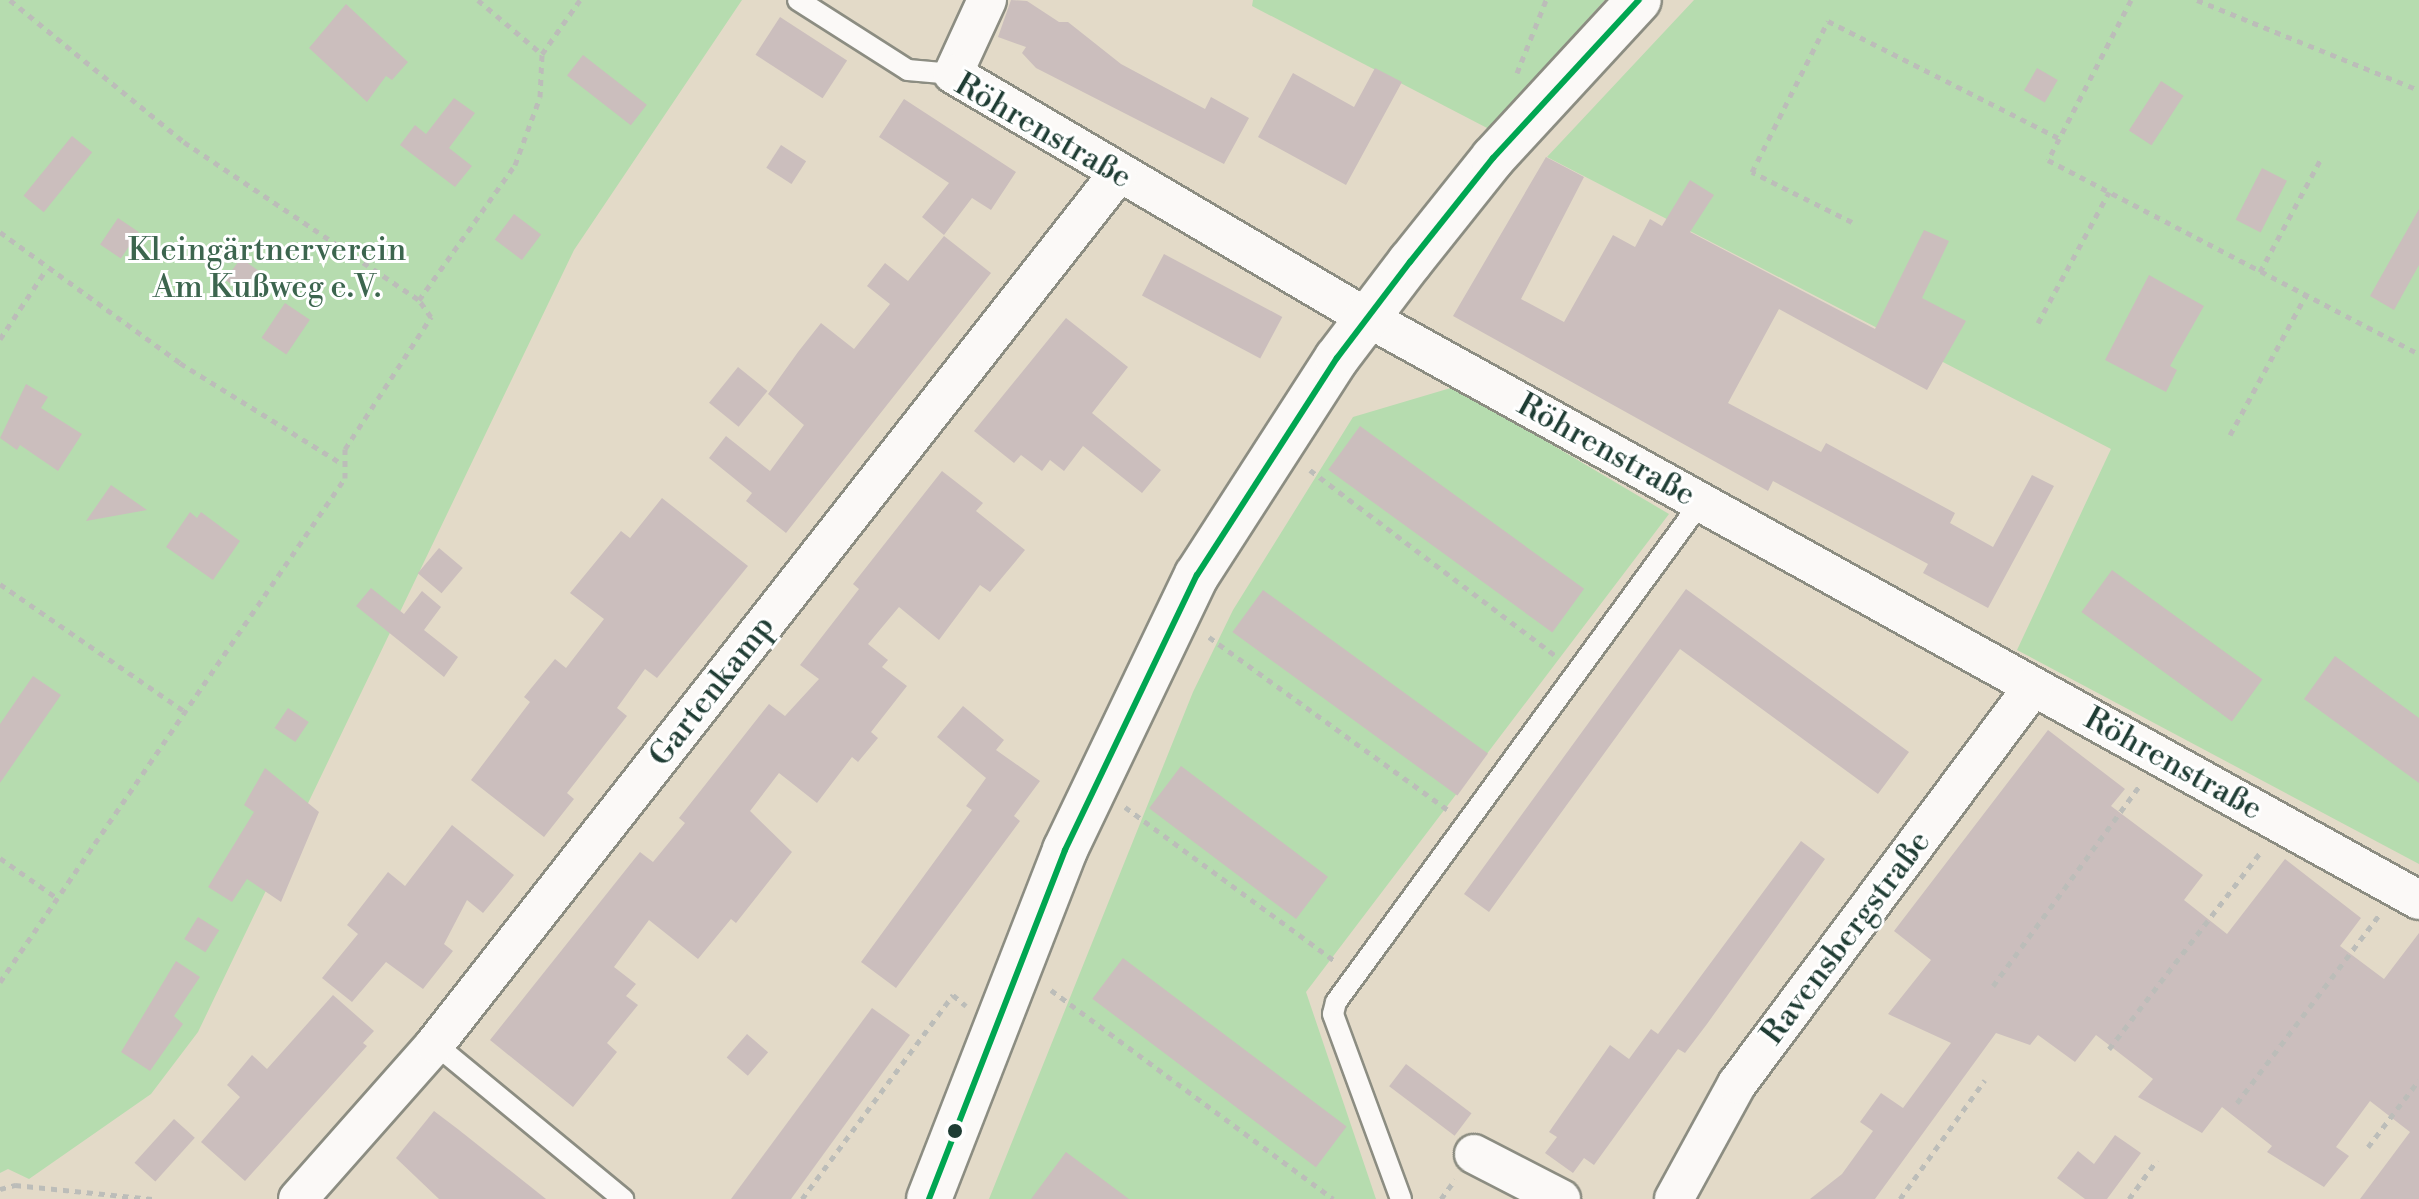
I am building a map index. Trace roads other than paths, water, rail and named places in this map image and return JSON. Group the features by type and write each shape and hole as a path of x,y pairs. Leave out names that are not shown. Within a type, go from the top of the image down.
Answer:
{"street":[{"path":"953,74 987,0"},
{"path":"929,1199 1019,967 1095,785 1177,614 1278,446 1368,318 1493,158 1639,0"},
{"name":"Röhrenstraße","path":"953,74 1117,175 1368,318 2409,895"},
{"name":"Gartenkamp","path":"298,1199 435,1044 1117,175"},
{"name":"Ravensbergstraße","path":"1674,1199 1737,1084 2033,687"},
{"path":"1474,1154 1561,1199"}],"lane":[{"name":"Röhrenstraße","path":"798,0 908,70 953,74"},
{"path":"1401,1199 1333,1014 1353,974 1701,502"},
{"path":"435,1044 623,1199"}],"park label":[{"name":"Kleingärtnerverein Am Kußweg e.V.","path":"267,270"}]}
